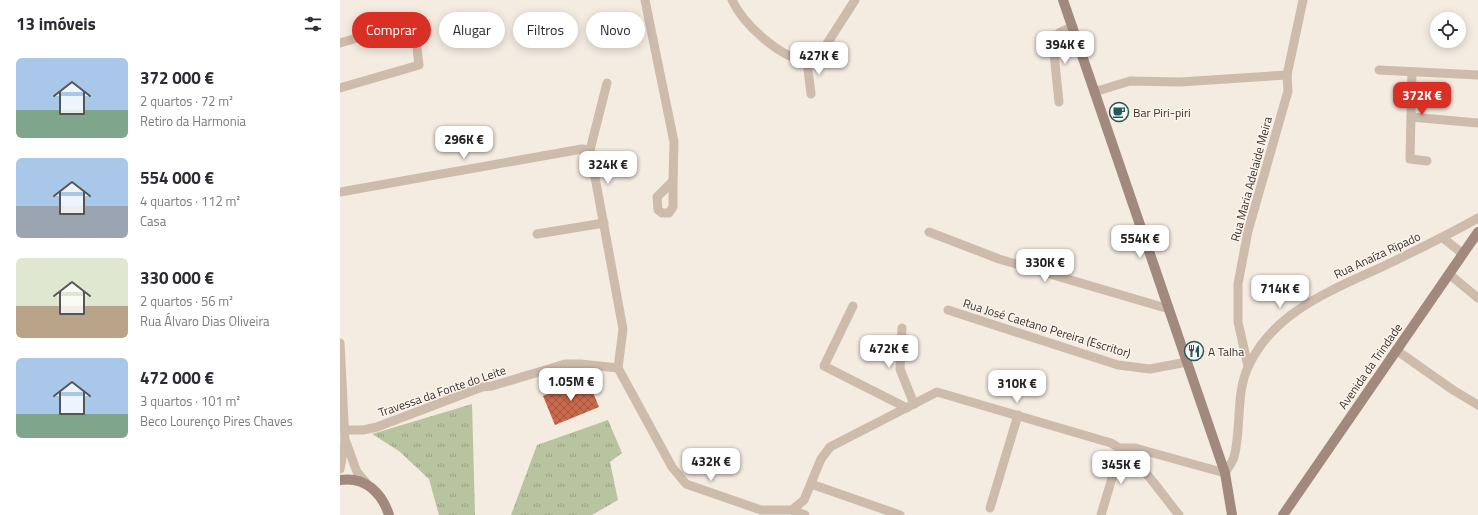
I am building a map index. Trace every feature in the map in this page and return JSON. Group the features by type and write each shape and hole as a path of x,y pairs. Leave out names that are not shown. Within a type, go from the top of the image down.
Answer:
{"main road":[{"path":"1064,0 1094,92 1225,473 1232,515"},
{"name":"Avenida da Trindade","path":"1283,515 1478,232"},
{"path":"340,480 355,480 368,485 378,493 386,504 389,515"}],"street":[{"path":"644,0 674,142 673,181"},
{"path":"732,0 748,26 790,58 807,61 823,50 855,0"},
{"name":"Rua Maria Adelaide Meira","path":"1248,366 1238,322 1238,284 1248,231 1288,92 1287,75 1303,0"},
{"path":"340,43 414,22 419,64 340,88"},
{"path":"1058,102 1053,44 1054,37 1058,32 1073,28"},
{"path":"807,61 811,94"},
{"path":"1379,70 1478,75"},
{"path":"1412,72 1410,159 1427,161"},
{"path":"1094,92 1130,81 1180,82 1287,75"},
{"path":"607,83 590,150 623,329 618,368 672,467 686,484 761,510 792,510 805,515"},
{"path":"1411,117 1478,123"},
{"path":"340,192 574,151 590,150"},
{"name":"Rua Anaíza Ripado","path":"1225,473 1233,458 1242,390 1248,366 1258,349 1275,328 1296,310 1330,291 1443,238 1478,218"},
{"path":"537,234 604,223"},
{"path":"929,232 999,259 1169,309"},
{"path":"1443,238 1463,254"},
{"path":"1449,274 1478,298"},
{"path":"853,306 824,366 910,406"},
{"name":"Rua José Caetano Pereira (Escritor)","path":"948,310 1118,365 1150,369 1187,362"},
{"path":"902,328 900,369 910,406"},
{"path":"340,343 345,430 345,441 340,469"},
{"path":"1396,350 1478,405"},
{"name":"Travessa da Fonte do Leite","path":"345,430 363,430 377,427 482,387 492,386 551,367 565,364 580,364 618,368"},
{"path":"792,510 804,500 821,459 830,447 937,392 1111,443 1121,448 1179,515"},
{"path":"990,508 1018,415"},
{"path":"345,441 357,472 368,485"},
{"path":"1121,448 1135,448 1225,473"},
{"path":"1101,515 1121,448"},
{"path":"811,484 900,515"}],"green space":[{"path":"472,404 475,515 439,515 429,479 399,451 372,434"},
{"path":"608,420 622,453 610,462 618,500 592,515 511,515 537,445"}],"building":[{"path":"587,378 599,407 555,425 543,396"}],"place":[{"name":"Bar Piri-piri","path":"1119,112"},
{"name":"A Talha","path":"1194,351"}]}
